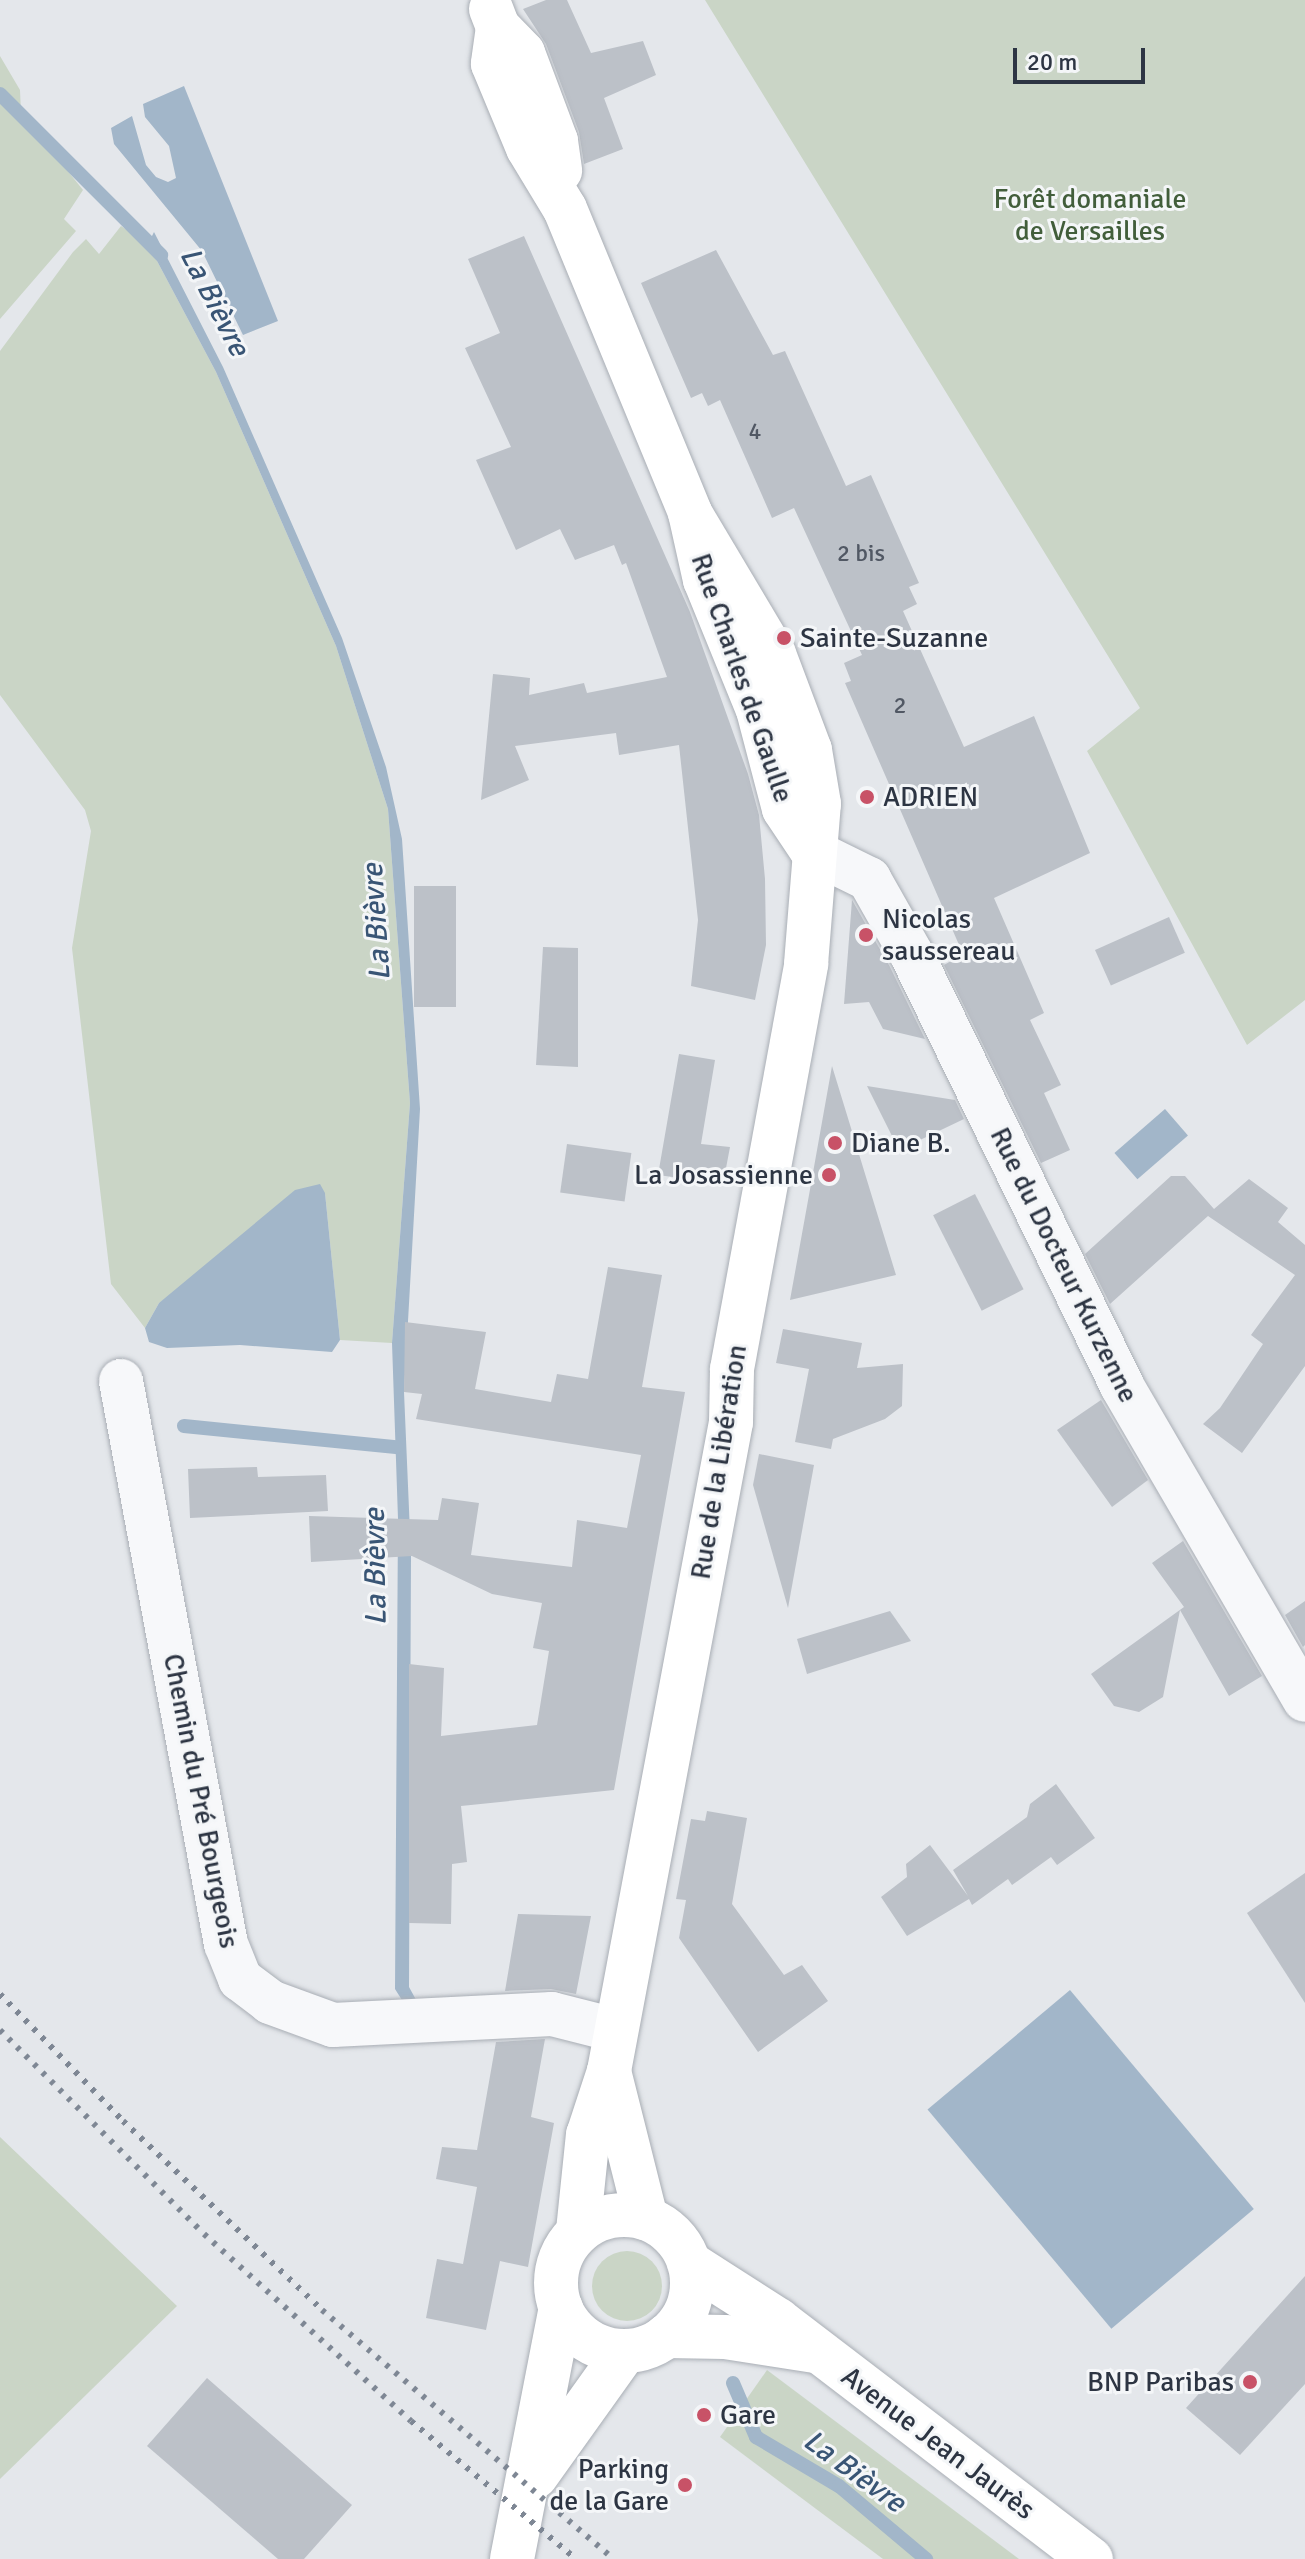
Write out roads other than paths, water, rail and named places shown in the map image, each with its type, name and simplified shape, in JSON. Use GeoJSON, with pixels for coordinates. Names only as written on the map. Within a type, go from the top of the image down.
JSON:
{"type":"FeatureCollection","features":[{"type":"Feature","properties":{"kind":"main road","name":"Rue Charles de Gaulle"},"geometry":{"type":"LineString","coordinates":[[493,13],[523,53],[556,141],[565,209],[690,513],[774,654],[810,750],[818,781],[812,851]]}},
{"type":"Feature","properties":{"kind":"main road","name":"Rue de la Libération"},"geometry":{"type":"LineString","coordinates":[[578,2231],[588,2135],[612,2050],[728,1437],[732,1369],[799,1016],[812,851]]}},
{"type":"Feature","properties":{"kind":"main road","name":"Rue de la Libération"},"geometry":{"type":"LineString","coordinates":[[612,2050],[646,2218]]}},
{"type":"Feature","properties":{"kind":"main road"},"geometry":{"type":"LineString","coordinates":[[512,2559],[561,2308],[558,2263],[578,2231],[618,2214],[646,2218],[677,2241],[689,2263],[689,2300],[666,2336]]}},
{"type":"Feature","properties":{"kind":"main road","name":"Avenue Jean Jaurès"},"geometry":{"type":"LineString","coordinates":[[689,2263],[817,2352],[1075,2547],[1122,2559]]}},
{"type":"Feature","properties":{"kind":"main road"},"geometry":{"type":"LineString","coordinates":[[561,2308],[586,2340],[625,2351]]}},
{"type":"Feature","properties":{"kind":"main road"},"geometry":{"type":"LineString","coordinates":[[527,2489],[625,2351],[666,2336],[725,2337],[817,2352]]}},
{"type":"Feature","properties":{"kind":"street","name":"Rue du Docteur Kurzenne"},"geometry":{"type":"LineString","coordinates":[[812,851],[869,879],[912,955],[1122,1386],[1305,1700]]}},
{"type":"Feature","properties":{"kind":"street","name":"Chemin du Pré Bourgeois"},"geometry":{"type":"LineString","coordinates":[[121,1381],[226,1944],[240,1979],[270,2002],[333,2025],[552,2014],[612,2050]]}},
{"type":"Feature","properties":{"kind":"water"},"geometry":{"type":"Polygon","coordinates":[[[184,86],[278,321],[243,335],[202,251],[114,144],[111,128],[132,116],[146,165],[156,177],[168,182],[176,178],[169,146],[145,117],[143,104],[184,86]]]}},
{"type":"Feature","properties":{"kind":"water"},"geometry":{"type":"Polygon","coordinates":[[[154,232],[223,367],[342,638],[386,767],[402,839],[420,1109],[404,1392],[411,1556],[409,1987],[425,2016],[412,2016],[395,1989],[398,1519],[392,1343],[410,1103],[388,809],[336,646],[216,372],[148,244],[154,232]]]}},
{"type":"Feature","properties":{"kind":"water"},"geometry":{"type":"Polygon","coordinates":[[[1165,1109],[1188,1135],[1137,1179],[1114,1153],[1165,1109]]]}},
{"type":"Feature","properties":{"kind":"water"},"geometry":{"type":"Polygon","coordinates":[[[320,1184],[325,1193],[340,1340],[332,1352],[240,1345],[167,1348],[149,1342],[145,1328],[159,1303],[295,1190],[320,1184]]]}},
{"type":"Feature","properties":{"kind":"water"},"geometry":{"type":"Polygon","coordinates":[[[1070,1990],[1254,2209],[1111,2329],[928,2110],[1070,1990]]]}},
{"type":"Feature","properties":{"kind":"waterway","name":"La Bièvre"},"geometry":{"type":"LineString","coordinates":[[0,94],[161,255]]}},
{"type":"Feature","properties":{"kind":"waterway"},"geometry":{"type":"LineString","coordinates":[[184,1426],[396,1447]]}},
{"type":"Feature","properties":{"kind":"waterway","name":"La Bièvre"},"geometry":{"type":"LineString","coordinates":[[733,2383],[756,2437],[839,2486],[926,2559]]}},
{"type":"Feature","properties":{"kind":"railway"},"geometry":{"type":"LineString","coordinates":[[0,1994],[123,2121],[322,2310],[614,2559]]}},
{"type":"Feature","properties":{"kind":"railway"},"geometry":{"type":"LineString","coordinates":[[0,2030],[204,2234],[411,2421],[576,2559]]}},
{"type":"Feature","properties":{"kind":"place","name":"Sainte-Suzanne"},"geometry":{"type":"Point","coordinates":[784,638]}},
{"type":"Feature","properties":{"kind":"place","name":"ADRIEN"},"geometry":{"type":"Point","coordinates":[867,797]}},
{"type":"Feature","properties":{"kind":"place","name":"Nicolas saussereau"},"geometry":{"type":"Point","coordinates":[866,935]}},
{"type":"Feature","properties":{"kind":"place","name":"Diane B."},"geometry":{"type":"Point","coordinates":[835,1143]}},
{"type":"Feature","properties":{"kind":"place","name":"La Josassienne"},"geometry":{"type":"Point","coordinates":[829,1175]}},
{"type":"Feature","properties":{"kind":"place","name":"BNP Paribas"},"geometry":{"type":"Point","coordinates":[1250,2382]}},
{"type":"Feature","properties":{"kind":"place","name":"Gare"},"geometry":{"type":"Point","coordinates":[704,2415]}},
{"type":"Feature","properties":{"kind":"place","name":"Parking de la Gare"},"geometry":{"type":"Point","coordinates":[685,2485]}},
{"type":"Feature","properties":{"kind":"park label","name":"Forêt domaniale de Versailles"},"geometry":{"type":"Point","coordinates":[1090,215]}}]}
